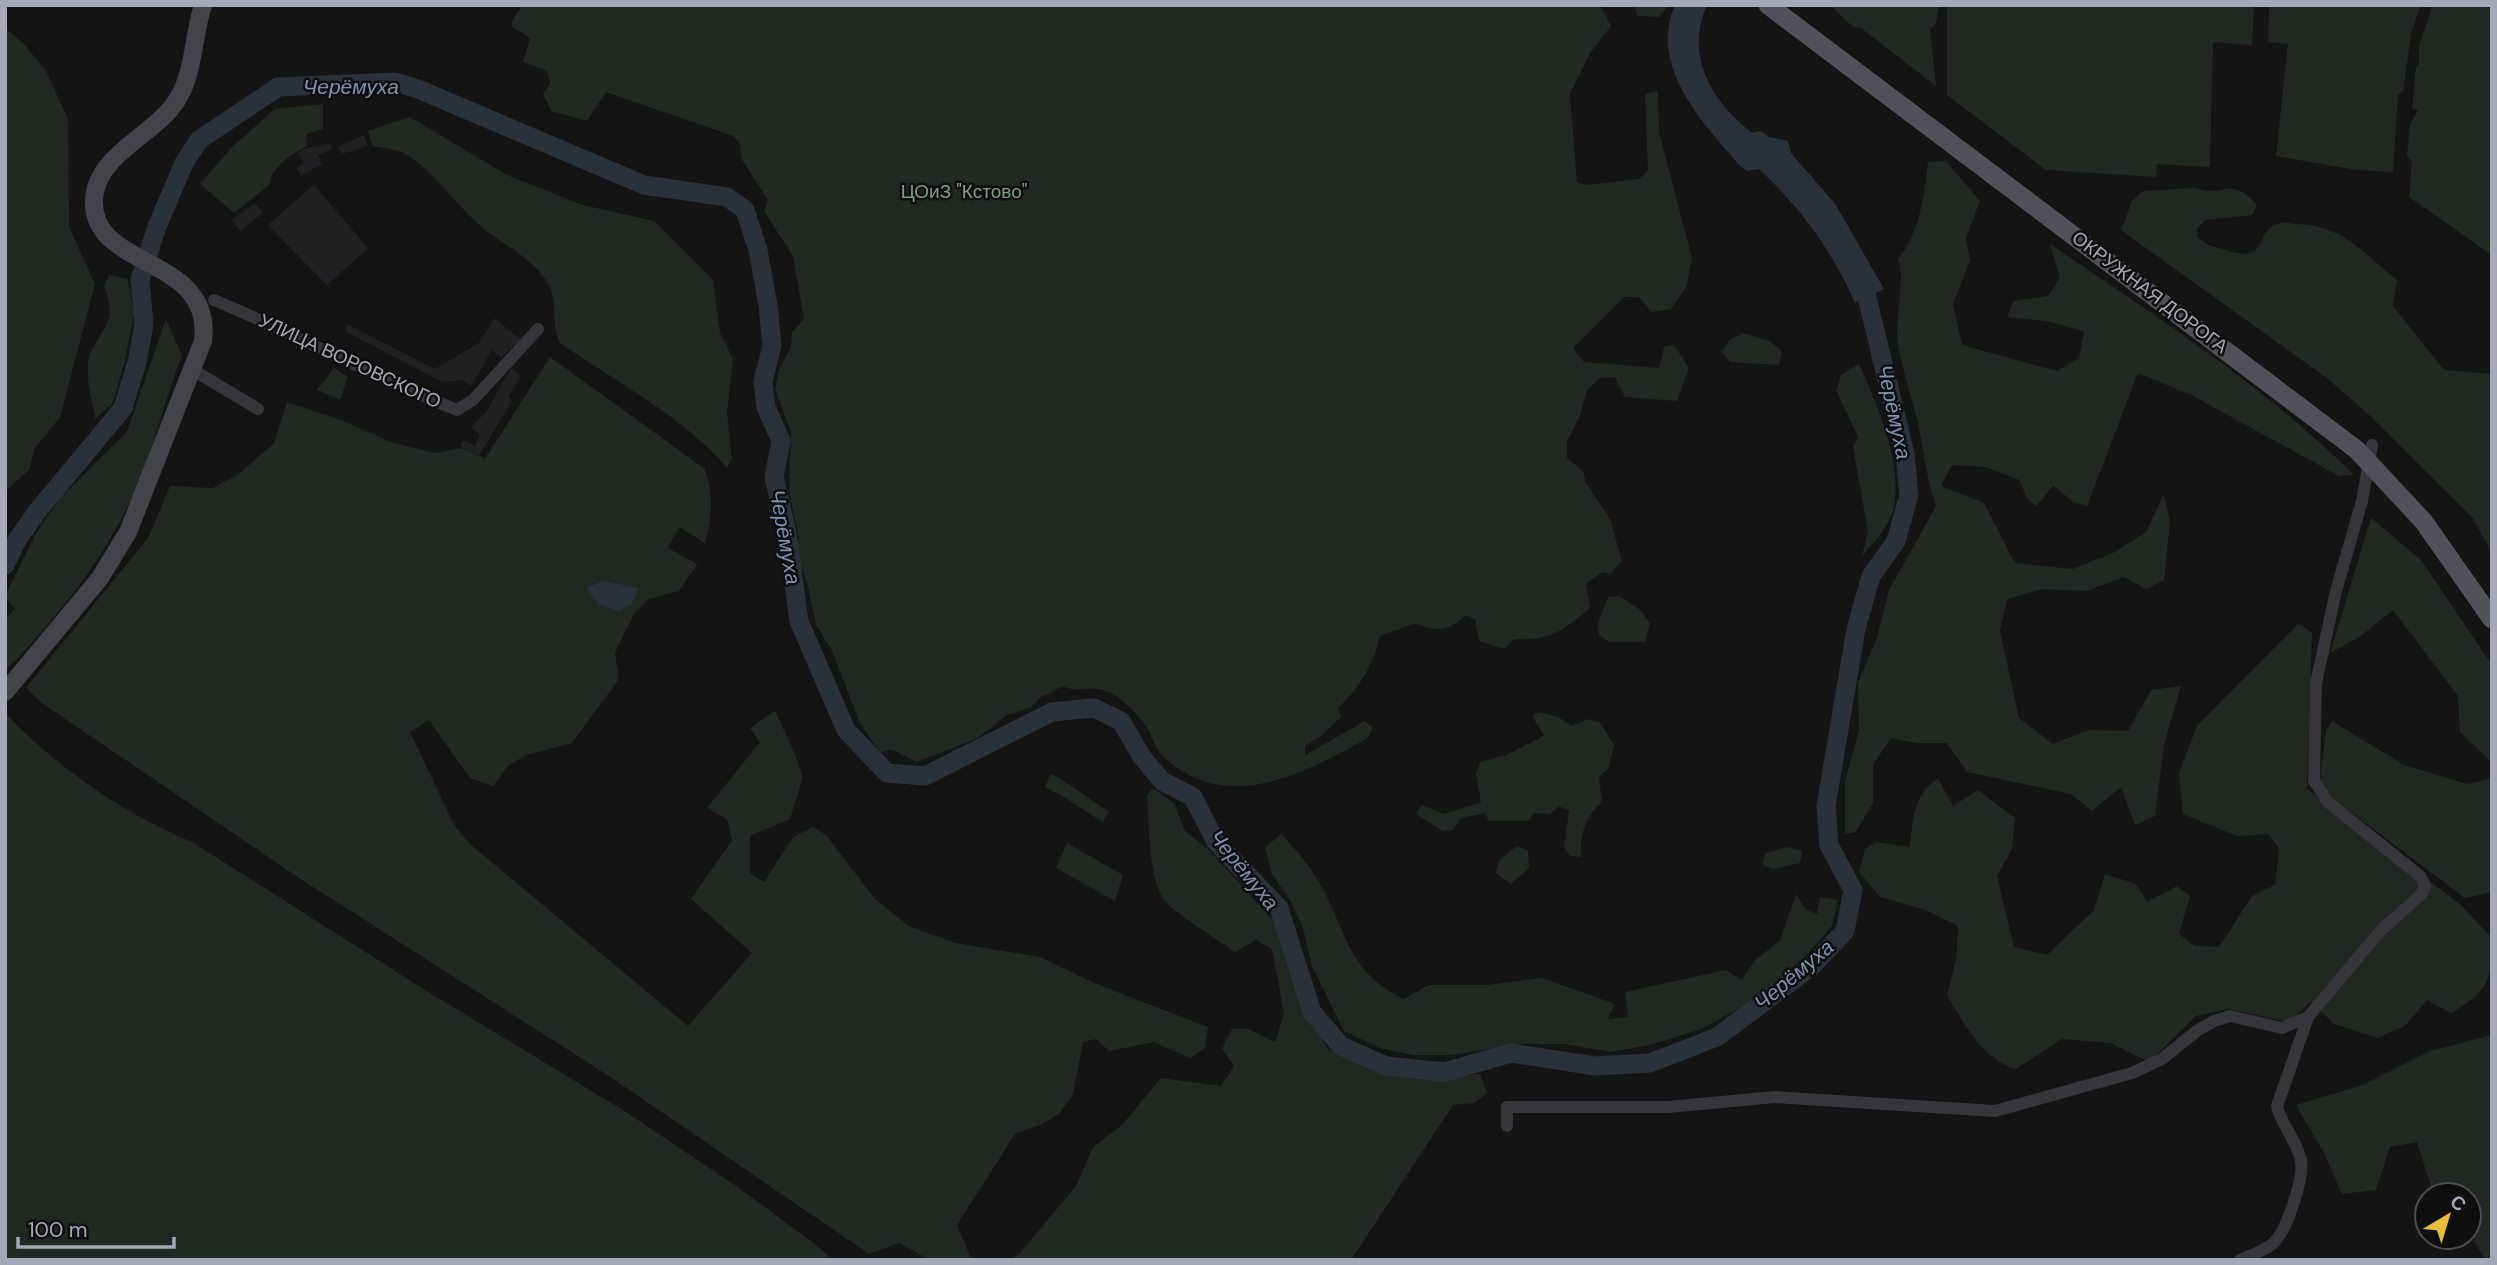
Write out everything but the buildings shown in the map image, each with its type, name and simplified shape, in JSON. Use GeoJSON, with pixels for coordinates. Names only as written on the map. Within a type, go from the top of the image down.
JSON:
{"type":"FeatureCollection","features":[{"type":"Feature","properties":{"kind":"main road"},"geometry":{"type":"LineString","coordinates":[[5,692],[66,622],[119,548],[143,499],[203,341],[203,311],[196,297],[180,282],[118,244],[99,223],[94,204],[96,186],[113,161],[166,114],[181,94],[203,5]]}},
{"type":"Feature","properties":{"kind":"main road","name":"ОКРУЖНАЯ ДОРОГА"},"geometry":{"type":"LineString","coordinates":[[1775,6],[2326,407],[2434,513],[2492,596]]}},
{"type":"Feature","properties":{"kind":"main road","name":"ОКРУЖНАЯ ДОРОГА"},"geometry":{"type":"LineString","coordinates":[[2371,454],[2424,522],[2492,619]]}},
{"type":"Feature","properties":{"kind":"street","name":"УЛИЦА ВОРОВСКОГО"},"geometry":{"type":"LineString","coordinates":[[214,300],[298,336],[393,385],[457,410],[473,400],[538,329]]}},
{"type":"Feature","properties":{"kind":"street"},"geometry":{"type":"LineString","coordinates":[[193,370],[258,409]]}},
{"type":"Feature","properties":{"kind":"street"},"geometry":{"type":"LineString","coordinates":[[2240,1260],[2267,1248],[2278,1238],[2301,1178],[2301,1158],[2280,1119],[2277,1106],[2308,1017],[2382,929],[2421,895],[2425,886],[2420,876],[2328,802],[2314,781],[2316,683],[2371,454]]}},
{"type":"Feature","properties":{"kind":"street"},"geometry":{"type":"LineString","coordinates":[[1507,1126],[1507,1107],[1668,1107],[1776,1097],[1995,1111],[2132,1073],[2162,1059],[2198,1030],[2222,1018],[2230,1016],[2283,1028],[2308,1017]]}},
{"type":"Feature","properties":{"kind":"shaded area"},"geometry":{"type":"Polygon","coordinates":[[[1675,5],[1707,5],[1699,42],[1701,60],[1714,92],[1725,107],[1752,133],[1761,131],[1769,137],[1788,141],[1791,153],[1836,205],[1884,289],[1855,303],[1836,265],[1801,214],[1759,169],[1747,171],[1740,166],[1696,113],[1674,72],[1669,50],[1669,28],[1675,5]]]}},
{"type":"Feature","properties":{"kind":"shaded area"},"geometry":{"type":"Polygon","coordinates":[[[364,135],[368,146],[342,154],[338,147],[364,135]]]}},
{"type":"Feature","properties":{"kind":"shaded area"},"geometry":{"type":"Polygon","coordinates":[[[331,143],[332,150],[318,155],[322,164],[301,176],[297,168],[304,163],[298,153],[307,148],[331,143]]]}},
{"type":"Feature","properties":{"kind":"shaded area"},"geometry":{"type":"Polygon","coordinates":[[[314,185],[368,248],[327,285],[268,225],[314,185]]]}},
{"type":"Feature","properties":{"kind":"shaded area"},"geometry":{"type":"Polygon","coordinates":[[[255,203],[263,213],[240,231],[232,220],[255,203]]]}},
{"type":"Feature","properties":{"kind":"shaded area"},"geometry":{"type":"Polygon","coordinates":[[[495,318],[521,340],[501,357],[492,350],[471,386],[463,380],[442,382],[345,331],[347,324],[435,369],[479,343],[495,318]]]}},
{"type":"Feature","properties":{"kind":"shaded area"},"geometry":{"type":"Polygon","coordinates":[[[511,368],[521,376],[508,397],[512,401],[479,456],[460,446],[464,440],[475,446],[480,434],[471,427],[486,412],[511,368]]]}},
{"type":"Feature","properties":{"kind":"shaded area"},"geometry":{"type":"Polygon","coordinates":[[[603,581],[638,588],[632,604],[619,611],[599,604],[586,588],[603,581]]]}},
{"type":"Feature","properties":{"kind":"green space","name":"ЦОиЗ \"Кстово\""},"geometry":{"type":"Polygon","coordinates":[[[522,5],[1600,5],[1611,26],[1590,53],[1570,94],[1577,182],[1585,185],[1639,179],[1648,170],[1645,94],[1658,91],[1659,132],[1692,258],[1687,286],[1671,309],[1651,312],[1639,297],[1624,297],[1573,348],[1584,362],[1659,368],[1664,347],[1674,345],[1689,368],[1677,401],[1625,397],[1615,377],[1600,378],[1587,390],[1580,415],[1567,442],[1567,458],[1583,471],[1586,483],[1610,519],[1622,561],[1610,574],[1602,572],[1586,584],[1590,608],[1564,628],[1547,636],[1515,639],[1504,649],[1479,641],[1475,619],[1466,615],[1442,629],[1416,623],[1380,636],[1365,675],[1353,693],[1338,708],[1341,717],[1320,737],[1305,746],[1305,755],[1365,721],[1373,728],[1368,738],[1319,764],[1266,783],[1239,786],[1213,784],[1187,774],[1160,753],[1144,723],[1120,699],[1103,690],[1063,686],[1041,697],[1030,708],[1007,715],[976,739],[917,762],[890,749],[880,753],[860,723],[832,651],[816,625],[807,581],[796,555],[799,538],[789,492],[791,432],[775,389],[779,370],[791,347],[792,332],[804,319],[793,256],[764,211],[768,200],[741,158],[740,144],[733,136],[606,92],[587,121],[551,111],[543,94],[550,83],[547,71],[523,62],[530,38],[512,27],[512,21],[522,5]]]}},
{"type":"Feature","properties":{"kind":"green space"},"geometry":{"type":"Polygon","coordinates":[[[1634,5],[1669,5],[1659,17],[1638,16],[1634,5]]]}},
{"type":"Feature","properties":{"kind":"green space"},"geometry":{"type":"Polygon","coordinates":[[[1830,5],[1939,5],[1936,23],[1930,29],[1936,86],[1861,28],[1853,27],[1830,5]]]}},
{"type":"Feature","properties":{"kind":"green space"},"geometry":{"type":"Polygon","coordinates":[[[1947,5],[2254,5],[2252,45],[2213,42],[2210,167],[2157,164],[2156,177],[2046,170],[1947,95],[1947,5]]]}},
{"type":"Feature","properties":{"kind":"green space"},"geometry":{"type":"Polygon","coordinates":[[[2269,5],[2421,5],[2411,33],[2403,92],[2398,94],[2393,172],[2356,170],[2276,156],[2288,44],[2268,42],[2269,5]]]}},
{"type":"Feature","properties":{"kind":"green space"},"geometry":{"type":"Polygon","coordinates":[[[2433,5],[2492,5],[2492,255],[2409,197],[2412,162],[2407,155],[2410,125],[2418,110],[2412,108],[2416,68],[2419,64],[2419,45],[2433,5]]]}},
{"type":"Feature","properties":{"kind":"green space"},"geometry":{"type":"Polygon","coordinates":[[[5,28],[24,44],[46,71],[68,119],[69,227],[95,284],[60,417],[35,448],[29,470],[5,491],[5,28]]]}},
{"type":"Feature","properties":{"kind":"green space"},"geometry":{"type":"Polygon","coordinates":[[[323,104],[323,129],[306,134],[307,146],[283,162],[274,172],[269,185],[234,213],[200,184],[232,147],[275,109],[323,104]]]}},
{"type":"Feature","properties":{"kind":"green space"},"geometry":{"type":"Polygon","coordinates":[[[410,117],[507,175],[583,205],[654,221],[713,280],[720,333],[733,359],[727,412],[732,459],[727,468],[711,450],[671,417],[560,343],[555,327],[551,289],[540,272],[474,220],[435,178],[409,156],[373,146],[368,131],[410,117]]]}},
{"type":"Feature","properties":{"kind":"green space"},"geometry":{"type":"Polygon","coordinates":[[[1946,161],[1980,201],[1966,238],[1970,260],[1953,304],[1962,345],[2057,371],[2079,358],[2084,331],[2046,321],[2007,317],[2014,301],[2048,296],[2060,278],[2050,244],[2208,353],[2283,411],[2354,475],[2339,476],[2191,395],[2138,373],[2087,506],[2074,502],[2053,486],[2036,506],[2028,500],[2019,480],[1986,467],[1952,465],[1941,486],[1984,503],[2015,563],[2073,569],[2115,552],[2146,532],[2164,494],[2170,522],[2164,580],[2146,589],[2123,577],[2087,591],[2042,589],[2007,599],[2000,631],[2019,718],[2053,744],[2088,730],[2128,731],[2151,690],[2181,686],[2164,745],[2155,816],[2135,825],[2121,787],[2092,811],[2071,794],[1967,772],[1947,743],[1917,743],[1891,738],[1873,765],[1873,803],[1856,832],[1845,834],[1845,782],[1859,731],[1858,682],[1876,641],[1889,590],[1936,506],[1898,344],[1901,277],[1898,259],[1916,226],[1923,201],[1928,162],[1946,161]]]}},
{"type":"Feature","properties":{"kind":"green space"},"geometry":{"type":"Polygon","coordinates":[[[2195,188],[2205,191],[2233,189],[2248,196],[2257,205],[2252,215],[2205,220],[2197,229],[2197,237],[2203,242],[2226,250],[2250,253],[2256,250],[2271,227],[2282,223],[2313,226],[2340,235],[2397,280],[2393,306],[2444,370],[2492,374],[2492,553],[2472,517],[2368,414],[2328,379],[2121,230],[2132,201],[2143,191],[2195,188]]]}},
{"type":"Feature","properties":{"kind":"green space"},"geometry":{"type":"Polygon","coordinates":[[[109,275],[128,279],[134,314],[113,403],[95,419],[89,388],[89,357],[110,313],[104,286],[109,275]]]}},
{"type":"Feature","properties":{"kind":"green space"},"geometry":{"type":"Polygon","coordinates":[[[166,319],[182,355],[137,486],[111,538],[80,585],[5,671],[5,620],[15,609],[5,596],[35,535],[60,498],[127,432],[166,319]]]}},
{"type":"Feature","properties":{"kind":"green space"},"geometry":{"type":"Polygon","coordinates":[[[1743,333],[1769,341],[1782,351],[1779,365],[1730,362],[1722,352],[1729,340],[1743,333]]]}},
{"type":"Feature","properties":{"kind":"green space"},"geometry":{"type":"Polygon","coordinates":[[[550,357],[705,469],[711,497],[709,524],[705,543],[679,527],[668,548],[697,564],[679,591],[649,599],[635,612],[615,653],[619,679],[572,743],[526,755],[508,766],[493,786],[470,778],[429,720],[410,732],[454,825],[470,844],[688,1026],[752,953],[691,899],[732,840],[727,819],[707,808],[760,742],[750,728],[775,711],[803,777],[790,819],[750,836],[750,873],[764,882],[793,837],[813,827],[826,835],[875,899],[909,926],[955,943],[1040,957],[1099,985],[1208,1027],[1205,1048],[1190,1058],[1154,1042],[1109,1051],[1096,1039],[1083,1042],[1073,1094],[1059,1114],[1015,1134],[957,1225],[970,1256],[977,1260],[930,1260],[899,1243],[869,1254],[609,1076],[299,878],[42,703],[26,688],[148,538],[170,486],[213,488],[239,474],[274,443],[287,402],[341,420],[391,442],[435,453],[462,448],[485,459],[550,357]]]}},
{"type":"Feature","properties":{"kind":"green space"},"geometry":{"type":"Polygon","coordinates":[[[1859,364],[1886,433],[1896,488],[1889,520],[1862,556],[1868,532],[1853,447],[1858,437],[1836,390],[1841,375],[1859,364]]]}},
{"type":"Feature","properties":{"kind":"green space"},"geometry":{"type":"Polygon","coordinates":[[[334,368],[348,377],[340,400],[317,390],[334,368]]]}},
{"type":"Feature","properties":{"kind":"green space"},"geometry":{"type":"Polygon","coordinates":[[[2371,518],[2421,560],[2492,665],[2492,763],[2460,732],[2458,696],[2393,610],[2358,638],[2330,653],[2371,518]]]}},
{"type":"Feature","properties":{"kind":"green space"},"geometry":{"type":"Polygon","coordinates":[[[1619,596],[1639,609],[1650,623],[1645,642],[1609,642],[1599,635],[1597,626],[1608,597],[1619,596]]]}},
{"type":"Feature","properties":{"kind":"green space"},"geometry":{"type":"Polygon","coordinates":[[[2298,624],[2312,632],[2307,789],[2461,905],[2492,938],[2491,965],[2485,984],[2473,998],[2451,1013],[2427,1000],[2405,1026],[2377,1038],[2334,1024],[2311,1001],[2289,1022],[2228,1009],[2196,1016],[2149,1062],[2110,1043],[2062,1039],[2016,1069],[1994,1058],[1975,1039],[1947,995],[1956,960],[1958,926],[1926,910],[1880,897],[1859,872],[1865,849],[1876,842],[1910,847],[1919,800],[1938,778],[1953,806],[1978,790],[2015,818],[2012,849],[1997,876],[2014,947],[2047,955],[2094,910],[2105,874],[2136,884],[2147,902],[2177,886],[2190,896],[2179,934],[2195,946],[2219,947],[2252,896],[2275,885],[2279,849],[2269,834],[2237,836],[2183,814],[2179,773],[2197,726],[2298,624]]]}},
{"type":"Feature","properties":{"kind":"green space"},"geometry":{"type":"Polygon","coordinates":[[[1538,712],[1558,717],[1572,726],[1589,719],[1600,723],[1614,745],[1608,769],[1599,777],[1602,802],[1585,826],[1581,857],[1570,856],[1564,847],[1569,811],[1559,806],[1550,814],[1534,813],[1528,821],[1489,821],[1485,813],[1461,818],[1453,830],[1443,831],[1416,814],[1422,805],[1444,814],[1481,802],[1476,774],[1480,762],[1506,755],[1544,736],[1532,716],[1538,712]]]}},
{"type":"Feature","properties":{"kind":"green space"},"geometry":{"type":"Polygon","coordinates":[[[5,713],[46,752],[116,803],[192,842],[430,993],[626,1112],[739,1188],[820,1248],[832,1260],[5,1260],[5,713]]]}},
{"type":"Feature","properties":{"kind":"green space"},"geometry":{"type":"Polygon","coordinates":[[[2332,721],[2404,765],[2467,784],[2492,778],[2492,892],[2465,898],[2319,788],[2326,731],[2332,721]]]}},
{"type":"Feature","properties":{"kind":"green space"},"geometry":{"type":"Polygon","coordinates":[[[1051,774],[1109,811],[1103,822],[1045,787],[1051,774]]]}},
{"type":"Feature","properties":{"kind":"green space"},"geometry":{"type":"Polygon","coordinates":[[[1153,788],[1174,803],[1185,831],[1210,851],[1272,919],[1283,938],[1304,1008],[1328,1049],[1359,1063],[1416,1075],[1453,1077],[1480,1074],[1487,1093],[1474,1103],[1453,1105],[1351,1260],[1009,1260],[1020,1253],[1076,1186],[1093,1147],[1122,1125],[1161,1078],[1221,1086],[1234,1066],[1222,1049],[1232,1029],[1248,1029],[1275,1042],[1284,1014],[1272,949],[1256,940],[1235,952],[1169,906],[1159,891],[1150,850],[1147,795],[1153,788]]]}},
{"type":"Feature","properties":{"kind":"green space"},"geometry":{"type":"Polygon","coordinates":[[[1282,834],[1315,876],[1359,962],[1369,975],[1403,999],[1429,985],[1487,985],[1542,978],[1615,1004],[1608,1019],[1628,1017],[1625,992],[1726,970],[1742,980],[1755,960],[1780,941],[1796,894],[1805,909],[1817,914],[1820,897],[1838,900],[1832,926],[1806,956],[1751,1002],[1701,1029],[1654,1044],[1611,1052],[1565,1044],[1521,1044],[1452,1055],[1413,1055],[1380,1048],[1344,1031],[1312,966],[1303,928],[1290,900],[1272,874],[1265,847],[1282,834]]]}},
{"type":"Feature","properties":{"kind":"green space"},"geometry":{"type":"Polygon","coordinates":[[[1067,843],[1123,875],[1115,901],[1056,868],[1067,843]]]}},
{"type":"Feature","properties":{"kind":"green space"},"geometry":{"type":"Polygon","coordinates":[[[1517,846],[1528,851],[1529,868],[1511,884],[1495,873],[1501,858],[1517,846]]]}},
{"type":"Feature","properties":{"kind":"green space"},"geometry":{"type":"Polygon","coordinates":[[[1787,847],[1802,851],[1800,863],[1773,869],[1762,865],[1766,853],[1787,847]]]}},
{"type":"Feature","properties":{"kind":"green space"},"geometry":{"type":"Polygon","coordinates":[[[2492,1035],[2492,1260],[2485,1260],[2480,1251],[2483,1251],[2483,1181],[2429,1181],[2417,1142],[2390,1147],[2376,1190],[2342,1194],[2324,1153],[2296,1105],[2363,1085],[2430,1051],[2492,1035]]]}},
{"type":"Feature","properties":{"kind":"waterway","name":"Черёмуха"},"geometry":{"type":"LineString","coordinates":[[5,565],[17,540],[39,509],[123,408],[137,362],[144,324],[140,280],[156,229],[184,163],[199,140],[278,87],[395,82],[418,89],[644,185],[727,197],[745,210],[758,250],[768,305],[772,346],[763,381],[766,407],[781,441],[774,477],[787,533],[799,621],[846,730],[887,773],[925,776],[1052,712],[1094,708],[1121,721],[1142,757],[1162,781],[1193,797],[1216,842],[1279,908],[1312,1012],[1341,1046],[1386,1066],[1445,1072],[1511,1053],[1595,1066],[1650,1063],[1717,1037],[1812,966],[1845,931],[1853,890],[1829,845],[1826,806],[1856,629],[1871,576],[1896,541],[1909,495],[1905,454],[1867,297],[1858,275]]}}]}
